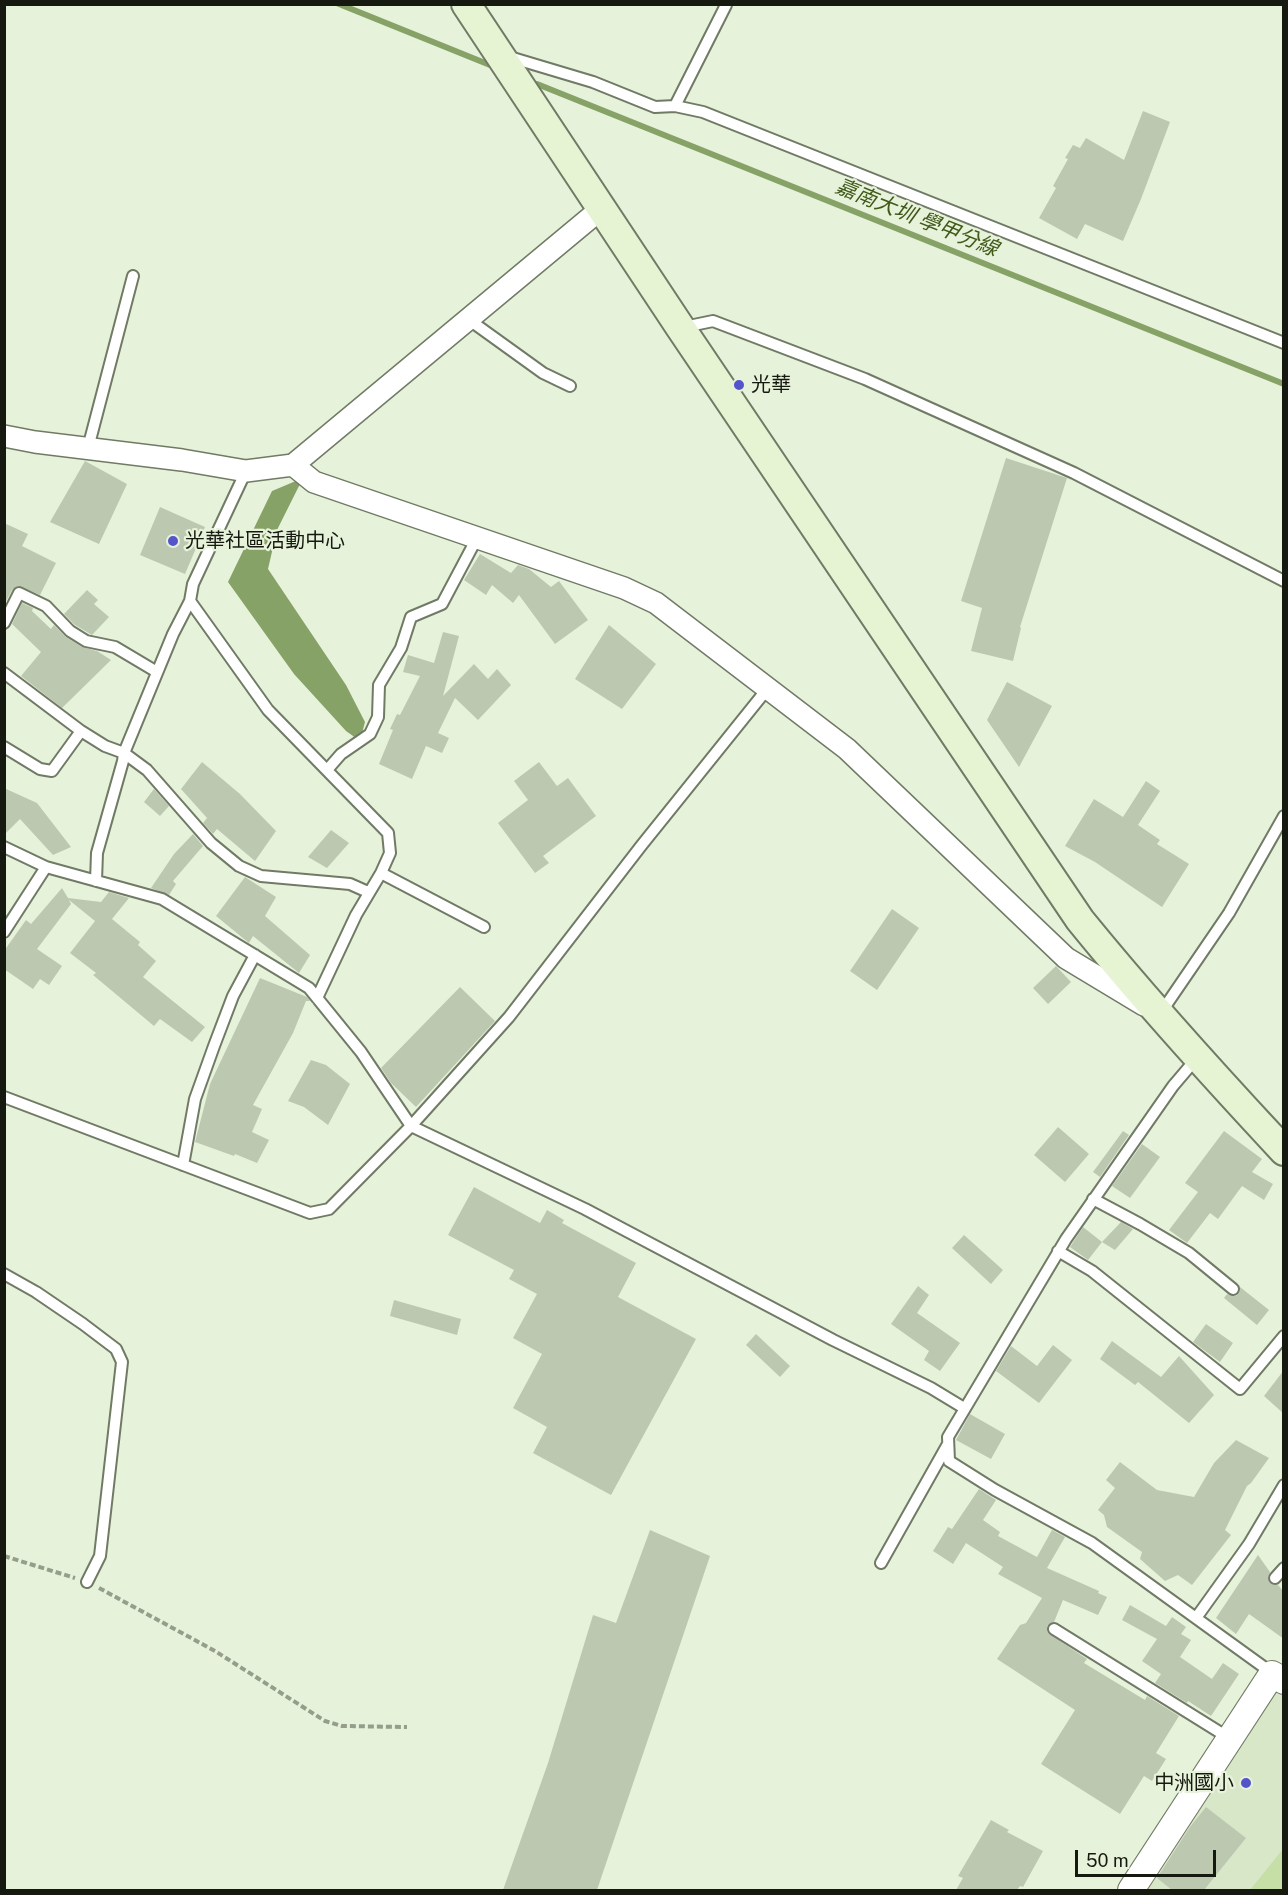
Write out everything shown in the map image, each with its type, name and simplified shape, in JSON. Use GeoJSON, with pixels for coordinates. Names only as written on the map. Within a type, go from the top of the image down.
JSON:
{"type":"FeatureCollection","features":[{"type":"Feature","properties":{"kind":"main road"},"geometry":{"type":"LineString","coordinates":[[466,4],[680,327],[1080,920],[1197,1058],[1284,1152]]}},
{"type":"Feature","properties":{"kind":"street"},"geometry":{"type":"LineString","coordinates":[[4,436],[35,442],[183,460],[246,471],[294,465],[602,208]]}},
{"type":"Feature","properties":{"kind":"street"},"geometry":{"type":"LineString","coordinates":[[294,465],[314,482],[624,588],[656,603],[847,749],[1066,958],[1160,1014]]}},
{"type":"Feature","properties":{"kind":"street"},"geometry":{"type":"LineString","coordinates":[[1131,1890],[1229,1738],[1278,1677]]}},
{"type":"Feature","properties":{"kind":"lane"},"geometry":{"type":"LineString","coordinates":[[675,106],[726,5],[724,4]]}},
{"type":"Feature","properties":{"kind":"lane"},"geometry":{"type":"LineString","coordinates":[[500,54],[593,82],[655,107],[675,106],[703,112],[1284,343]]}},
{"type":"Feature","properties":{"kind":"lane"},"geometry":{"type":"LineString","coordinates":[[88,448],[133,276]]}},
{"type":"Feature","properties":{"kind":"lane"},"geometry":{"type":"LineString","coordinates":[[468,319],[543,372],[570,386]]}},
{"type":"Feature","properties":{"kind":"lane"},"geometry":{"type":"LineString","coordinates":[[680,327],[713,321],[865,379],[1074,473],[1284,581]]}},
{"type":"Feature","properties":{"kind":"lane"},"geometry":{"type":"LineString","coordinates":[[96,881],[97,853],[124,753],[173,634],[190,601],[193,584],[246,471]]}},
{"type":"Feature","properties":{"kind":"lane"},"geometry":{"type":"LineString","coordinates":[[327,770],[341,754],[370,734],[378,717],[379,685],[401,648],[411,617],[442,604],[477,538]]}},
{"type":"Feature","properties":{"kind":"lane"},"geometry":{"type":"LineString","coordinates":[[4,623],[19,593],[46,606],[70,631],[86,641],[115,647],[157,672]]}},
{"type":"Feature","properties":{"kind":"lane"},"geometry":{"type":"LineString","coordinates":[[190,601],[268,710],[388,833],[390,853],[356,915],[317,998]]}},
{"type":"Feature","properties":{"kind":"lane"},"geometry":{"type":"LineString","coordinates":[[4,673],[81,731],[105,746],[124,753],[147,770],[211,843],[239,866],[261,876],[350,884],[368,892]]}},
{"type":"Feature","properties":{"kind":"lane"},"geometry":{"type":"LineString","coordinates":[[4,1097],[310,1212],[329,1209],[411,1126],[509,1017],[641,846],[768,688]]}},
{"type":"Feature","properties":{"kind":"lane"},"geometry":{"type":"LineString","coordinates":[[4,747],[40,769],[52,771],[81,731]]}},
{"type":"Feature","properties":{"kind":"lane"},"geometry":{"type":"LineString","coordinates":[[1160,1014],[1229,913],[1284,816]]}},
{"type":"Feature","properties":{"kind":"lane"},"geometry":{"type":"LineString","coordinates":[[4,847],[46,867],[162,899],[309,988],[361,1052],[411,1126],[585,1209],[833,1340],[931,1388],[964,1408]]}},
{"type":"Feature","properties":{"kind":"lane"},"geometry":{"type":"LineString","coordinates":[[4,932],[46,867]]}},
{"type":"Feature","properties":{"kind":"lane"},"geometry":{"type":"LineString","coordinates":[[381,873],[484,927]]}},
{"type":"Feature","properties":{"kind":"lane"},"geometry":{"type":"LineString","coordinates":[[183,1165],[195,1099],[233,996],[255,955]]}},
{"type":"Feature","properties":{"kind":"lane"},"geometry":{"type":"LineString","coordinates":[[1197,1058],[1173,1086],[1058,1251],[948,1437],[949,1461],[995,1490],[1092,1543],[1278,1677]]}},
{"type":"Feature","properties":{"kind":"lane"},"geometry":{"type":"LineString","coordinates":[[1094,1199],[1189,1253],[1233,1289]]}},
{"type":"Feature","properties":{"kind":"lane"},"geometry":{"type":"LineString","coordinates":[[1058,1251],[1092,1270],[1240,1389],[1284,1336]]}},
{"type":"Feature","properties":{"kind":"lane"},"geometry":{"type":"LineString","coordinates":[[4,1274],[83,1324],[116,1349],[122,1362],[100,1556],[87,1582]]}},
{"type":"Feature","properties":{"kind":"lane"},"geometry":{"type":"LineString","coordinates":[[881,1563],[948,1444]]}},
{"type":"Feature","properties":{"kind":"lane"},"geometry":{"type":"LineString","coordinates":[[1196,1617],[1248,1544],[1284,1485]]}},
{"type":"Feature","properties":{"kind":"lane"},"geometry":{"type":"LineString","coordinates":[[1275,1578],[1284,1568]]}},
{"type":"Feature","properties":{"kind":"lane"},"geometry":{"type":"LineString","coordinates":[[1054,1629],[1229,1738]]}},
{"type":"Feature","properties":{"kind":"path"},"geometry":{"type":"LineString","coordinates":[[4,1556],[87,1582],[214,1651],[325,1721],[342,1726],[406,1727]]}},
{"type":"Feature","properties":{"kind":"shaded area"},"geometry":{"type":"Polygon","coordinates":[[[303,478],[277,530],[268,569],[346,685],[365,722],[360,741],[346,731],[294,674],[228,582],[272,491],[303,478]]]}},
{"type":"Feature","properties":{"kind":"shaded area","name":"中洲國小"},"geometry":{"type":"Polygon","coordinates":[[[1272,1689],[1283,1695],[1283,1890],[1142,1890],[1272,1689]]]}},
{"type":"Feature","properties":{"kind":"shaded area"},"geometry":{"type":"Polygon","coordinates":[[[1283,1849],[1283,1890],[1250,1890],[1283,1849]]]}},
{"type":"Feature","properties":{"kind":"building"},"geometry":{"type":"Polygon","coordinates":[[[1143,111],[1170,122],[1123,241],[1085,224],[1077,239],[1039,218],[1056,188],[1053,186],[1073,145],[1080,148],[1086,138],[1124,160],[1143,111]]]}},
{"type":"Feature","properties":{"kind":"building"},"geometry":{"type":"Polygon","coordinates":[[[1006,458],[1067,478],[1020,627],[1013,661],[971,651],[982,608],[961,601],[1006,458]]]}},
{"type":"Feature","properties":{"kind":"building"},"geometry":{"type":"Polygon","coordinates":[[[85,461],[127,484],[99,544],[50,522],[85,461]]]}},
{"type":"Feature","properties":{"kind":"building","name":"光華社區活動中心"},"geometry":{"type":"Polygon","coordinates":[[[160,507],[205,527],[185,574],[140,555],[160,507]]]}},
{"type":"Feature","properties":{"kind":"building"},"geometry":{"type":"Polygon","coordinates":[[[4,523],[28,534],[22,546],[56,563],[40,595],[18,586],[12,590],[4,605],[4,523]]]}},
{"type":"Feature","properties":{"kind":"building"},"geometry":{"type":"Polygon","coordinates":[[[480,554],[511,573],[518,565],[529,569],[551,587],[559,581],[588,620],[555,644],[519,595],[513,603],[492,585],[486,595],[464,580],[480,554]]]}},
{"type":"Feature","properties":{"kind":"building"},"geometry":{"type":"Polygon","coordinates":[[[87,590],[98,600],[94,604],[109,617],[92,635],[75,625],[64,614],[87,590]]]}},
{"type":"Feature","properties":{"kind":"building"},"geometry":{"type":"Polygon","coordinates":[[[22,603],[33,608],[32,611],[51,629],[54,625],[66,637],[82,647],[97,651],[111,660],[62,708],[21,676],[41,652],[12,624],[22,603]]]}},
{"type":"Feature","properties":{"kind":"building"},"geometry":{"type":"Polygon","coordinates":[[[609,625],[656,664],[622,709],[575,679],[609,625]]]}},
{"type":"Feature","properties":{"kind":"building"},"geometry":{"type":"Polygon","coordinates":[[[443,632],[459,636],[443,696],[474,664],[488,679],[497,669],[511,685],[478,720],[455,698],[438,733],[449,738],[442,753],[426,746],[412,779],[379,764],[393,730],[390,729],[397,714],[400,715],[420,676],[403,672],[408,655],[434,663],[443,632]]]}},
{"type":"Feature","properties":{"kind":"building"},"geometry":{"type":"Polygon","coordinates":[[[1007,682],[1052,706],[1019,767],[987,720],[1007,682]]]}},
{"type":"Feature","properties":{"kind":"building"},"geometry":{"type":"Polygon","coordinates":[[[202,762],[240,794],[276,831],[255,861],[217,829],[213,834],[203,823],[207,818],[181,789],[202,762]]]}},
{"type":"Feature","properties":{"kind":"building"},"geometry":{"type":"Polygon","coordinates":[[[539,762],[557,786],[568,778],[596,816],[543,856],[549,863],[535,873],[498,823],[528,800],[514,781],[539,762]]]}},
{"type":"Feature","properties":{"kind":"building"},"geometry":{"type":"Polygon","coordinates":[[[1146,781],[1160,791],[1138,825],[1160,840],[1157,844],[1189,864],[1162,907],[1095,862],[1065,846],[1094,799],[1123,817],[1146,781]]]}},
{"type":"Feature","properties":{"kind":"building"},"geometry":{"type":"Polygon","coordinates":[[[4,788],[37,803],[71,847],[53,855],[20,819],[4,835],[4,788]]]}},
{"type":"Feature","properties":{"kind":"building"},"geometry":{"type":"Polygon","coordinates":[[[154,789],[169,806],[160,816],[144,802],[154,789]]]}},
{"type":"Feature","properties":{"kind":"building"},"geometry":{"type":"Polygon","coordinates":[[[331,830],[349,843],[327,868],[308,857],[331,830]]]}},
{"type":"Feature","properties":{"kind":"building"},"geometry":{"type":"Polygon","coordinates":[[[193,834],[203,846],[173,881],[176,884],[169,895],[151,888],[174,854],[193,834]]]}},
{"type":"Feature","properties":{"kind":"building"},"geometry":{"type":"Polygon","coordinates":[[[245,877],[276,897],[265,916],[310,955],[299,973],[253,936],[249,943],[216,916],[245,877]]]}},
{"type":"Feature","properties":{"kind":"building"},"geometry":{"type":"Polygon","coordinates":[[[62,888],[68,898],[101,902],[109,892],[129,898],[112,919],[140,942],[138,945],[156,961],[143,977],[205,1027],[192,1042],[160,1019],[154,1026],[93,975],[96,973],[70,953],[95,921],[69,900],[71,904],[37,949],[62,966],[49,985],[40,979],[33,989],[4,969],[4,951],[26,920],[31,924],[62,888]]]}},
{"type":"Feature","properties":{"kind":"building"},"geometry":{"type":"Polygon","coordinates":[[[892,909],[919,928],[877,990],[850,971],[892,909]]]}},
{"type":"Feature","properties":{"kind":"building"},"geometry":{"type":"Polygon","coordinates":[[[1056,966],[1071,982],[1048,1004],[1033,988],[1056,966]]]}},
{"type":"Feature","properties":{"kind":"building"},"geometry":{"type":"Polygon","coordinates":[[[260,978],[307,997],[310,1001],[306,1001],[293,1033],[253,1105],[262,1109],[252,1132],[269,1140],[257,1163],[195,1142],[210,1084],[260,978]]]}},
{"type":"Feature","properties":{"kind":"building"},"geometry":{"type":"Polygon","coordinates":[[[460,987],[495,1021],[416,1107],[391,1083],[381,1068],[460,987]]]}},
{"type":"Feature","properties":{"kind":"building"},"geometry":{"type":"Polygon","coordinates":[[[311,1060],[326,1065],[350,1084],[328,1125],[304,1107],[288,1101],[311,1060]]]}},
{"type":"Feature","properties":{"kind":"building"},"geometry":{"type":"Polygon","coordinates":[[[1058,1127],[1089,1154],[1065,1182],[1034,1155],[1058,1127]]]}},
{"type":"Feature","properties":{"kind":"building"},"geometry":{"type":"Polygon","coordinates":[[[1123,1131],[1129,1135],[1100,1177],[1093,1172],[1123,1131]]]}},
{"type":"Feature","properties":{"kind":"building"},"geometry":{"type":"Polygon","coordinates":[[[1224,1131],[1262,1159],[1252,1172],[1273,1184],[1264,1200],[1242,1186],[1218,1219],[1210,1213],[1187,1243],[1169,1230],[1198,1192],[1185,1183],[1224,1131]]]}},
{"type":"Feature","properties":{"kind":"building"},"geometry":{"type":"Polygon","coordinates":[[[1142,1144],[1160,1157],[1130,1198],[1112,1186],[1142,1144]]]}},
{"type":"Feature","properties":{"kind":"building"},"geometry":{"type":"Polygon","coordinates":[[[474,1187],[540,1223],[547,1210],[564,1220],[562,1223],[636,1263],[618,1297],[696,1339],[611,1495],[533,1453],[547,1427],[513,1408],[542,1354],[513,1338],[537,1294],[509,1279],[514,1270],[448,1235],[474,1187]]]}},
{"type":"Feature","properties":{"kind":"building"},"geometry":{"type":"Polygon","coordinates":[[[1121,1222],[1133,1229],[1115,1250],[1102,1242],[1121,1222]]]}},
{"type":"Feature","properties":{"kind":"building"},"geometry":{"type":"Polygon","coordinates":[[[1083,1227],[1102,1242],[1088,1260],[1070,1247],[1083,1227]]]}},
{"type":"Feature","properties":{"kind":"building"},"geometry":{"type":"Polygon","coordinates":[[[964,1235],[1003,1270],[991,1284],[952,1248],[964,1235]]]}},
{"type":"Feature","properties":{"kind":"building"},"geometry":{"type":"Polygon","coordinates":[[[918,1286],[929,1295],[917,1313],[960,1343],[940,1371],[924,1360],[929,1351],[891,1324],[918,1286]]]}},
{"type":"Feature","properties":{"kind":"building"},"geometry":{"type":"Polygon","coordinates":[[[1240,1287],[1269,1310],[1257,1325],[1224,1298],[1227,1294],[1236,1296],[1240,1287]]]}},
{"type":"Feature","properties":{"kind":"building"},"geometry":{"type":"Polygon","coordinates":[[[394,1300],[461,1319],[457,1335],[390,1316],[394,1300]]]}},
{"type":"Feature","properties":{"kind":"building"},"geometry":{"type":"Polygon","coordinates":[[[1206,1324],[1233,1343],[1220,1362],[1193,1342],[1206,1324]]]}},
{"type":"Feature","properties":{"kind":"building"},"geometry":{"type":"Polygon","coordinates":[[[756,1334],[790,1366],[780,1377],[746,1345],[756,1334]]]}},
{"type":"Feature","properties":{"kind":"building"},"geometry":{"type":"Polygon","coordinates":[[[1112,1341],[1161,1377],[1179,1356],[1214,1395],[1189,1423],[1138,1382],[1135,1385],[1100,1359],[1112,1341]]]}},
{"type":"Feature","properties":{"kind":"building"},"geometry":{"type":"Polygon","coordinates":[[[1053,1345],[1072,1360],[1039,1403],[996,1371],[1011,1346],[1037,1366],[1053,1345]]]}},
{"type":"Feature","properties":{"kind":"building"},"geometry":{"type":"Polygon","coordinates":[[[1284,1370],[1284,1414],[1264,1396],[1284,1370]]]}},
{"type":"Feature","properties":{"kind":"building"},"geometry":{"type":"Polygon","coordinates":[[[970,1414],[1005,1434],[991,1459],[956,1440],[970,1414]]]}},
{"type":"Feature","properties":{"kind":"building"},"geometry":{"type":"Polygon","coordinates":[[[1236,1440],[1269,1458],[1247,1486],[1225,1530],[1231,1535],[1192,1585],[1178,1575],[1165,1581],[1140,1559],[1142,1552],[1107,1527],[1104,1515],[1098,1510],[1115,1488],[1106,1480],[1120,1462],[1157,1490],[1194,1497],[1214,1463],[1236,1440]]]}},
{"type":"Feature","properties":{"kind":"building"},"geometry":{"type":"Polygon","coordinates":[[[979,1489],[996,1500],[983,1520],[1000,1532],[998,1536],[1037,1557],[1052,1530],[1065,1537],[1047,1568],[1099,1591],[1098,1593],[1107,1597],[1098,1615],[1063,1600],[1054,1622],[1047,1626],[1048,1633],[1087,1659],[1084,1663],[1145,1700],[1147,1696],[1179,1716],[1156,1753],[1166,1759],[1152,1781],[1144,1776],[1120,1814],[1041,1764],[1075,1710],[997,1659],[1020,1625],[1026,1623],[1042,1598],[998,1574],[1003,1567],[966,1543],[953,1564],[933,1551],[948,1527],[952,1529],[979,1489]]]}},
{"type":"Feature","properties":{"kind":"building"},"geometry":{"type":"Polygon","coordinates":[[[650,1530],[710,1556],[597,1890],[503,1890],[548,1763],[593,1615],[616,1623],[650,1530]]]}},
{"type":"Feature","properties":{"kind":"building"},"geometry":{"type":"Polygon","coordinates":[[[1258,1555],[1270,1572],[1268,1577],[1270,1583],[1278,1585],[1284,1592],[1284,1639],[1249,1614],[1236,1634],[1216,1618],[1258,1555]]]}},
{"type":"Feature","properties":{"kind":"building"},"geometry":{"type":"Polygon","coordinates":[[[1130,1605],[1166,1626],[1172,1617],[1186,1627],[1181,1634],[1191,1640],[1180,1657],[1212,1679],[1223,1663],[1239,1674],[1211,1716],[1155,1683],[1161,1674],[1142,1661],[1157,1639],[1122,1620],[1130,1605]]]}},
{"type":"Feature","properties":{"kind":"building"},"geometry":{"type":"Polygon","coordinates":[[[1206,1807],[1246,1838],[1204,1890],[1172,1890],[1157,1878],[1190,1827],[1206,1807]]]}},
{"type":"Feature","properties":{"kind":"building"},"geometry":{"type":"Polygon","coordinates":[[[991,1820],[1009,1830],[1007,1832],[1043,1851],[1023,1887],[1020,1886],[1017,1890],[956,1890],[963,1878],[958,1876],[991,1820]]]}},
{"type":"Feature","properties":{"kind":"waterway","name":"嘉南大圳 學甲分線"},"geometry":{"type":"LineString","coordinates":[[339,4],[490,65]]}},
{"type":"Feature","properties":{"kind":"waterway","name":"嘉南大圳 學甲分線"},"geometry":{"type":"LineString","coordinates":[[537,84],[1284,384]]}},
{"type":"Feature","properties":{"kind":"place","name":"光華"},"geometry":{"type":"Point","coordinates":[739,385]}},
{"type":"Feature","properties":{"kind":"place","name":"光華社區活動中心"},"geometry":{"type":"Point","coordinates":[173,541]}},
{"type":"Feature","properties":{"kind":"place","name":"中洲國小"},"geometry":{"type":"Point","coordinates":[1246,1783]}}]}
